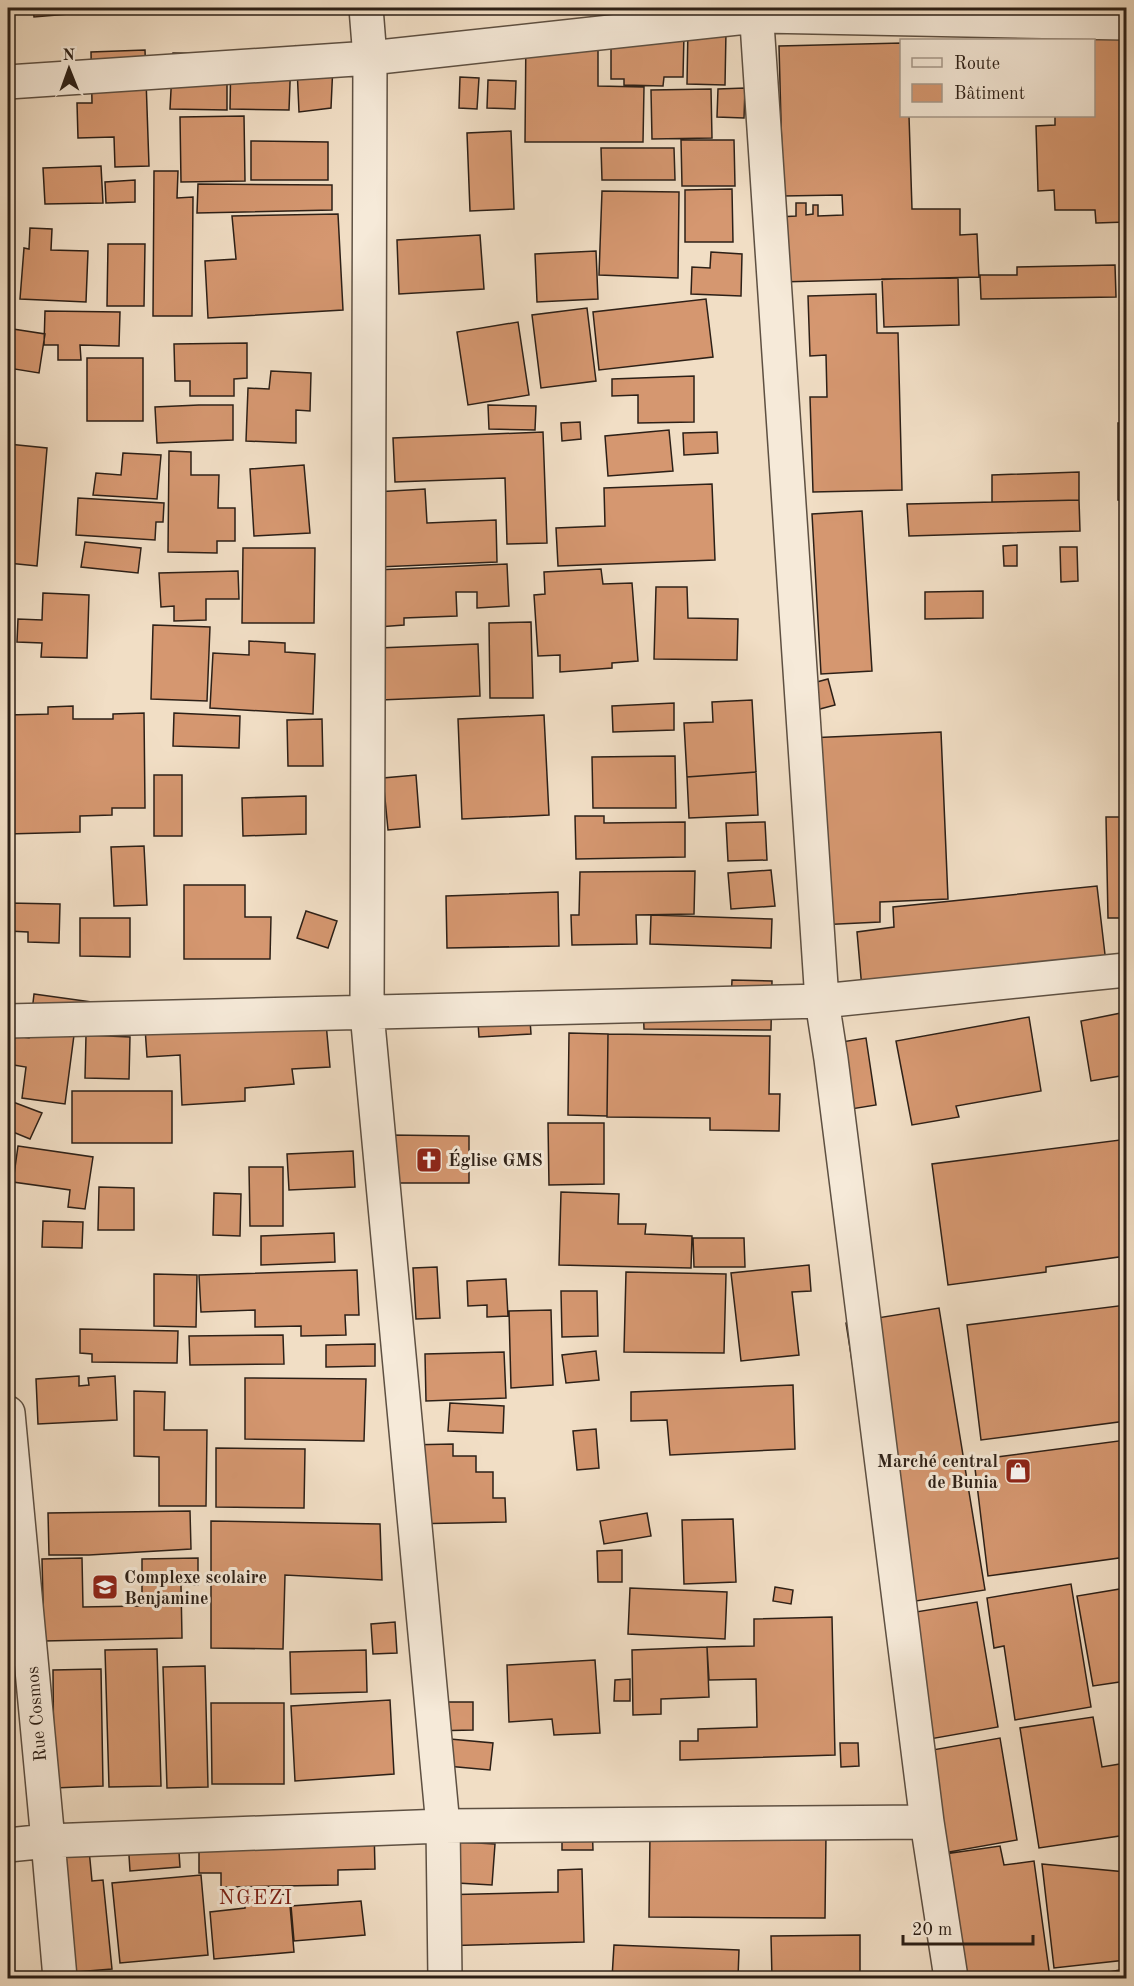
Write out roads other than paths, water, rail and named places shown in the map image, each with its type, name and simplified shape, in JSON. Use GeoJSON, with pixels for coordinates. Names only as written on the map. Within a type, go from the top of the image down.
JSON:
{"type":"FeatureCollection","features":[{"type":"Feature","properties":{"kind":"street"},"geometry":{"type":"LineString","coordinates":[[366,8],[370,58],[367,1013],[444,1826],[445,1978]]}},
{"type":"Feature","properties":{"kind":"street"},"geometry":{"type":"LineString","coordinates":[[756,12],[822,1001],[927,1821],[951,1978]]}},
{"type":"Feature","properties":{"kind":"street"},"geometry":{"type":"LineString","coordinates":[[8,82],[370,58],[756,12],[1126,23]]}},
{"type":"Feature","properties":{"kind":"street"},"geometry":{"type":"LineString","coordinates":[[8,1021],[822,1001],[1126,970]]}},
{"type":"Feature","properties":{"kind":"street","name":"Rue Cosmos"},"geometry":{"type":"LineString","coordinates":[[8,1413],[60,1978]]}},
{"type":"Feature","properties":{"kind":"street"},"geometry":{"type":"LineString","coordinates":[[8,1845],[48,1841],[444,1826],[927,1821]]}},
{"type":"Feature","properties":{"kind":"place","name":"Église GMS"},"geometry":{"type":"Point","coordinates":[429,1160]}},
{"type":"Feature","properties":{"kind":"place","name":"Marché central de Bunia"},"geometry":{"type":"Point","coordinates":[1018,1471]}},
{"type":"Feature","properties":{"kind":"place","name":"Complexe scolaire Benjamine"},"geometry":{"type":"Point","coordinates":[105,1587]}},
{"type":"Feature","properties":{"kind":"district","name":"NGEZI"},"geometry":{"type":"Point","coordinates":[256,1897]}}]}
